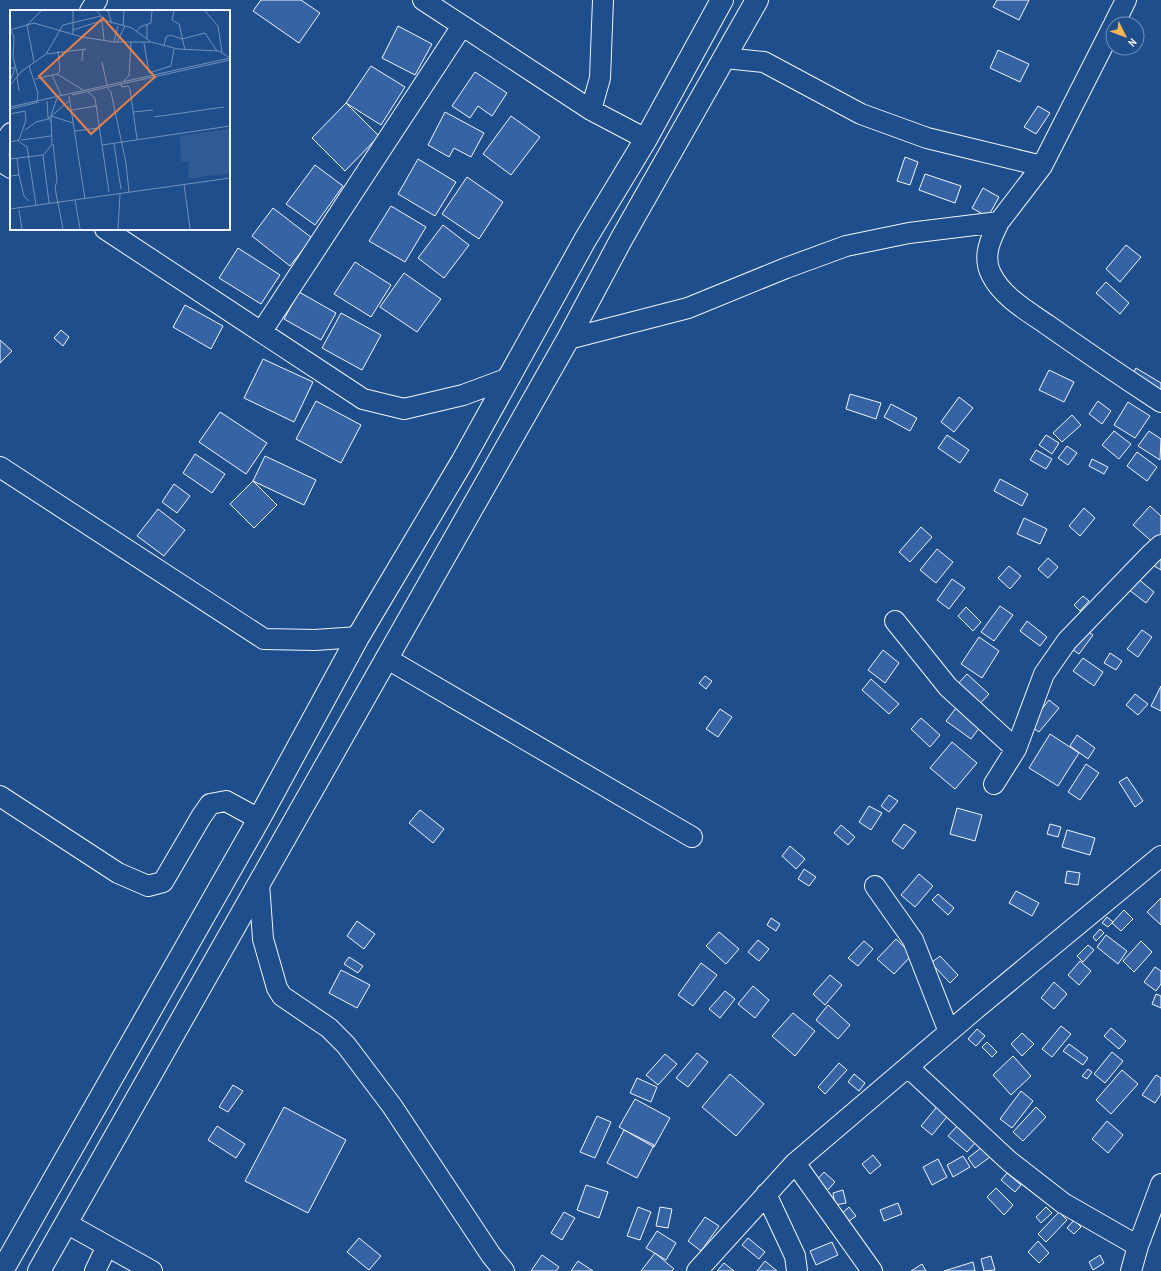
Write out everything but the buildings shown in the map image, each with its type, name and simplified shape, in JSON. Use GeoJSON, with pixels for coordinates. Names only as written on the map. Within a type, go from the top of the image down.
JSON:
{"type":"FeatureCollection","features":[{"type":"Feature","properties":{"kind":"main road"},"geometry":{"type":"LineString","coordinates":[[2,1271],[258,820],[358,637],[462,462],[585,240],[646,139],[722,0]]}},
{"type":"Feature","properties":{"kind":"main road"},"geometry":{"type":"LineString","coordinates":[[39,1271],[568,339],[622,238],[757,0]]}},
{"type":"Feature","properties":{"kind":"street"},"geometry":{"type":"LineString","coordinates":[[91,10],[97,0]]}},
{"type":"Feature","properties":{"kind":"street"},"geometry":{"type":"LineString","coordinates":[[423,0],[592,110],[646,139]]}},
{"type":"Feature","properties":{"kind":"street"},"geometry":{"type":"LineString","coordinates":[[592,110],[600,78],[603,0]]}},
{"type":"Feature","properties":{"kind":"street"},"geometry":{"type":"LineString","coordinates":[[1118,16],[1126,0]]}},
{"type":"Feature","properties":{"kind":"street"},"geometry":{"type":"LineString","coordinates":[[262,331],[462,26]]}},
{"type":"Feature","properties":{"kind":"street"},"geometry":{"type":"LineString","coordinates":[[1105,41],[1042,166],[999,222],[989,245],[987,260],[990,273],[1000,288],[1018,303],[1096,359],[1161,402]]}},
{"type":"Feature","properties":{"kind":"street"},"geometry":{"type":"LineString","coordinates":[[725,58],[764,62],[861,114],[927,138],[1042,166]]}},
{"type":"Feature","properties":{"kind":"street"},"geometry":{"type":"LineString","coordinates":[[0,150],[10,134]]}},
{"type":"Feature","properties":{"kind":"street"},"geometry":{"type":"LineString","coordinates":[[0,161],[10,167]]}},
{"type":"Feature","properties":{"kind":"street"},"geometry":{"type":"LineString","coordinates":[[568,339],[688,308],[786,268],[846,246],[909,232],[999,222]]}},
{"type":"Feature","properties":{"kind":"street"},"geometry":{"type":"LineString","coordinates":[[107,230],[364,399],[404,409],[463,395],[509,378]]}},
{"type":"Feature","properties":{"kind":"street"},"geometry":{"type":"LineString","coordinates":[[0,467],[264,639],[315,640],[358,637]]}},
{"type":"Feature","properties":{"kind":"street"},"geometry":{"type":"LineString","coordinates":[[994,784],[1016,749],[1044,674],[1066,641],[1150,554],[1161,545]]}},
{"type":"Feature","properties":{"kind":"street"},"geometry":{"type":"LineString","coordinates":[[895,621],[948,686],[1016,749]]}},
{"type":"Feature","properties":{"kind":"street"},"geometry":{"type":"LineString","coordinates":[[386,658],[692,837]]}},
{"type":"Feature","properties":{"kind":"street"},"geometry":{"type":"LineString","coordinates":[[0,796],[118,872],[148,886],[163,882],[200,817],[210,804],[226,801],[258,820]]}},
{"type":"Feature","properties":{"kind":"street"},"geometry":{"type":"LineString","coordinates":[[697,1271],[795,1163],[948,1032],[1161,856]]}},
{"type":"Feature","properties":{"kind":"street"},"geometry":{"type":"LineString","coordinates":[[259,883],[263,939],[277,988],[282,996],[329,1028],[346,1045],[392,1106],[491,1255],[504,1271]]}},
{"type":"Feature","properties":{"kind":"street"},"geometry":{"type":"LineString","coordinates":[[875,886],[914,940],[948,1032]]}},
{"type":"Feature","properties":{"kind":"street"},"geometry":{"type":"LineString","coordinates":[[908,1066],[1009,1160],[1063,1203],[1138,1246]]}},
{"type":"Feature","properties":{"kind":"street"},"geometry":{"type":"LineString","coordinates":[[795,1163],[872,1271]]}},
{"type":"Feature","properties":{"kind":"street"},"geometry":{"type":"LineString","coordinates":[[1131,1271],[1138,1246],[1161,1184]]}},
{"type":"Feature","properties":{"kind":"street"},"geometry":{"type":"LineString","coordinates":[[766,1194],[795,1256],[797,1271]]}},
{"type":"Feature","properties":{"kind":"street"},"geometry":{"type":"LineString","coordinates":[[66,1223],[152,1271]]}},
{"type":"Feature","properties":{"kind":"street"},"geometry":{"type":"LineString","coordinates":[[95,1271],[108,1246]]}}]}
